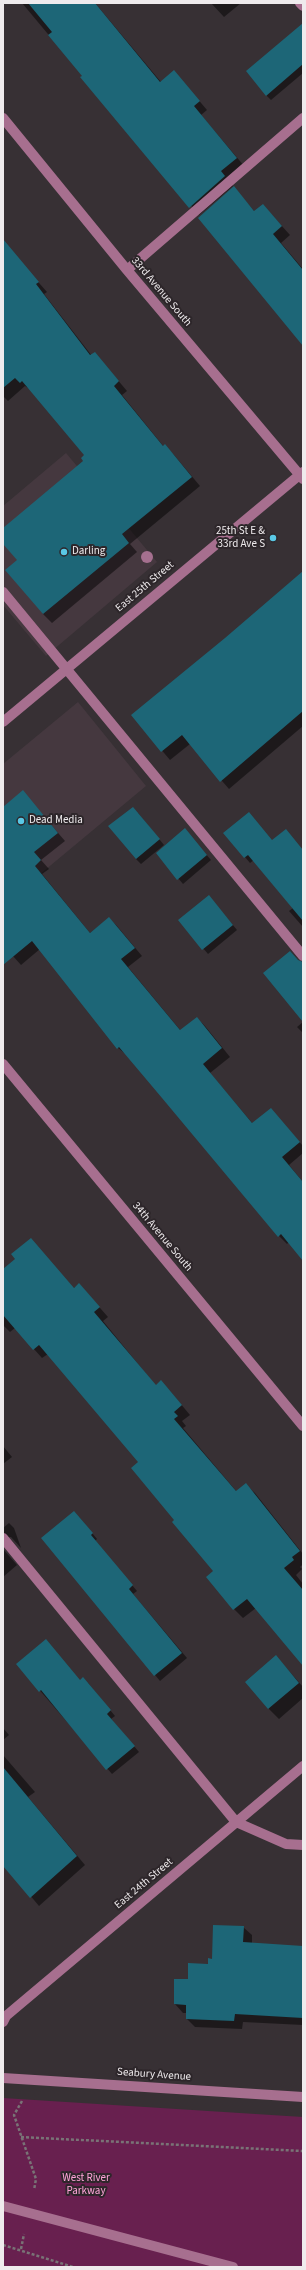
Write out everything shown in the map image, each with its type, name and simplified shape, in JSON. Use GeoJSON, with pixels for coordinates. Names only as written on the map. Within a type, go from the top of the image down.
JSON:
{"type":"FeatureCollection","features":[{"type":"Feature","properties":{"kind":"street"},"geometry":{"type":"LineString","coordinates":[[300,3],[303,6]]}},
{"type":"Feature","properties":{"kind":"street","name":"33rd Avenue South"},"geometry":{"type":"LineString","coordinates":[[3,118],[127,270],[302,475]]}},
{"type":"Feature","properties":{"kind":"street"},"geometry":{"type":"LineString","coordinates":[[127,270],[303,118]]}},
{"type":"Feature","properties":{"kind":"street","name":"East 25th Street"},"geometry":{"type":"LineString","coordinates":[[3,722],[302,475]]}},
{"type":"Feature","properties":{"kind":"street"},"geometry":{"type":"LineString","coordinates":[[3,592],[303,956]]}},
{"type":"Feature","properties":{"kind":"street","name":"34th Avenue South"},"geometry":{"type":"LineString","coordinates":[[3,1064],[303,1426]]}},
{"type":"Feature","properties":{"kind":"street"},"geometry":{"type":"LineString","coordinates":[[3,1538],[236,1822],[286,1844],[303,1845]]}},
{"type":"Feature","properties":{"kind":"street","name":"East 24th Street"},"geometry":{"type":"LineString","coordinates":[[4,2017],[303,1766]]}},
{"type":"Feature","properties":{"kind":"street","name":"Seabury Avenue"},"geometry":{"type":"LineString","coordinates":[[3,2078],[303,2097]]}},
{"type":"Feature","properties":{"kind":"street"},"geometry":{"type":"LineString","coordinates":[[3,2206],[233,2267]]}},
{"type":"Feature","properties":{"kind":"path"},"geometry":{"type":"LineString","coordinates":[[14,2115],[36,2179],[21,2249]]}},
{"type":"Feature","properties":{"kind":"path"},"geometry":{"type":"LineString","coordinates":[[21,2137],[303,2151]]}},
{"type":"Feature","properties":{"kind":"path"},"geometry":{"type":"LineString","coordinates":[[3,2245],[21,2249],[73,2267]]}},
{"type":"Feature","properties":{"kind":"shaded area"},"geometry":{"type":"Polygon","coordinates":[[[66,453],[157,562],[46,656],[3,605],[3,506],[66,453]]]}},
{"type":"Feature","properties":{"kind":"shaded area"},"geometry":{"type":"Polygon","coordinates":[[[78,702],[146,786],[3,905],[3,764],[78,702]]]}},
{"type":"Feature","properties":{"kind":"green space","name":"West River Parkway"},"geometry":{"type":"Polygon","coordinates":[[[3,2098],[303,2117],[303,2267],[3,2267],[3,2098]]]}},
{"type":"Feature","properties":{"kind":"building"},"geometry":{"type":"Polygon","coordinates":[[[28,3],[95,3],[160,82],[174,70],[200,101],[194,106],[237,158],[221,171],[225,176],[189,208],[80,77],[82,76],[48,35],[52,32],[28,3]]]}},
{"type":"Feature","properties":{"kind":"building"},"geometry":{"type":"Polygon","coordinates":[[[303,23],[303,64],[266,96],[246,71],[303,23]]]}},
{"type":"Feature","properties":{"kind":"building"},"geometry":{"type":"Polygon","coordinates":[[[234,186],[254,211],[263,204],[282,226],[273,234],[303,270],[303,346],[198,218],[234,186]]]}},
{"type":"Feature","properties":{"kind":"building"},"geometry":{"type":"Polygon","coordinates":[[[3,239],[39,282],[36,284],[90,355],[95,352],[119,381],[114,386],[163,446],[165,444],[192,477],[122,534],[129,543],[43,614],[5,570],[17,560],[3,544],[3,528],[83,461],[81,458],[84,455],[22,381],[20,383],[15,378],[3,388],[3,239]]]}},
{"type":"Feature","properties":{"kind":"building"},"geometry":{"type":"Polygon","coordinates":[[[303,571],[303,711],[220,782],[182,735],[161,752],[131,715],[225,638],[303,571]]]}},
{"type":"Feature","properties":{"kind":"building"},"geometry":{"type":"Polygon","coordinates":[[[23,790],[58,833],[34,852],[41,860],[35,866],[90,933],[109,917],[135,948],[121,959],[180,1030],[197,1017],[222,1048],[203,1064],[252,1123],[271,1108],[300,1142],[282,1157],[303,1182],[303,1261],[281,1234],[278,1237],[119,1047],[117,1049],[32,941],[3,965],[3,807],[23,790]]]}},
{"type":"Feature","properties":{"kind":"building"},"geometry":{"type":"Polygon","coordinates":[[[133,807],[160,839],[136,859],[108,826],[133,807]]]}},
{"type":"Feature","properties":{"kind":"building"},"geometry":{"type":"Polygon","coordinates":[[[249,812],[272,840],[286,829],[303,850],[303,921],[248,855],[244,858],[223,833],[249,812]]]}},
{"type":"Feature","properties":{"kind":"building"},"geometry":{"type":"Polygon","coordinates":[[[185,828],[207,855],[177,880],[156,853],[185,828]]]}},
{"type":"Feature","properties":{"kind":"building"},"geometry":{"type":"Polygon","coordinates":[[[209,895],[233,925],[202,950],[178,920],[209,895]]]}},
{"type":"Feature","properties":{"kind":"building"},"geometry":{"type":"Polygon","coordinates":[[[290,951],[298,960],[303,962],[303,1022],[263,973],[290,951]]]}},
{"type":"Feature","properties":{"kind":"building"},"geometry":{"type":"Polygon","coordinates":[[[31,1238],[74,1288],[79,1283],[100,1307],[94,1312],[156,1385],[161,1380],[182,1405],[174,1412],[178,1416],[174,1419],[236,1491],[246,1483],[300,1551],[292,1557],[294,1560],[284,1568],[303,1590],[303,1666],[247,1599],[233,1610],[206,1577],[213,1571],[172,1522],[174,1520],[131,1468],[138,1462],[39,1345],[33,1350],[3,1315],[3,1269],[15,1259],[11,1254],[31,1238]]]}},
{"type":"Feature","properties":{"kind":"building"},"geometry":{"type":"Polygon","coordinates":[[[74,1511],[93,1533],[91,1535],[133,1585],[129,1589],[182,1653],[154,1676],[41,1538],[74,1511]]]}},
{"type":"Feature","properties":{"kind":"building"},"geometry":{"type":"Polygon","coordinates":[[[46,1639],[80,1680],[83,1677],[111,1710],[107,1714],[135,1746],[106,1770],[41,1690],[39,1692],[16,1664],[46,1639]]]}},
{"type":"Feature","properties":{"kind":"building"},"geometry":{"type":"Polygon","coordinates":[[[276,1655],[299,1683],[268,1709],[245,1682],[276,1655]]]}},
{"type":"Feature","properties":{"kind":"building"},"geometry":{"type":"Polygon","coordinates":[[[3,1767],[77,1856],[30,1898],[3,1866],[3,1767]]]}},
{"type":"Feature","properties":{"kind":"building"},"geometry":{"type":"Polygon","coordinates":[[[213,1925],[244,1926],[243,1942],[303,1946],[303,2018],[235,2014],[234,2021],[186,2019],[186,2005],[174,2004],[174,1979],[188,1979],[188,1963],[208,1964],[208,1958],[212,1959],[213,1925]]]}},
{"type":"Feature","properties":{"kind":"place","name":"25th St E & 33rd Ave S"},"geometry":{"type":"Point","coordinates":[273,538]}},
{"type":"Feature","properties":{"kind":"place","name":"Darling"},"geometry":{"type":"Point","coordinates":[64,552]}},
{"type":"Feature","properties":{"kind":"place","name":"Dead Media"},"geometry":{"type":"Point","coordinates":[21,821]}}]}
